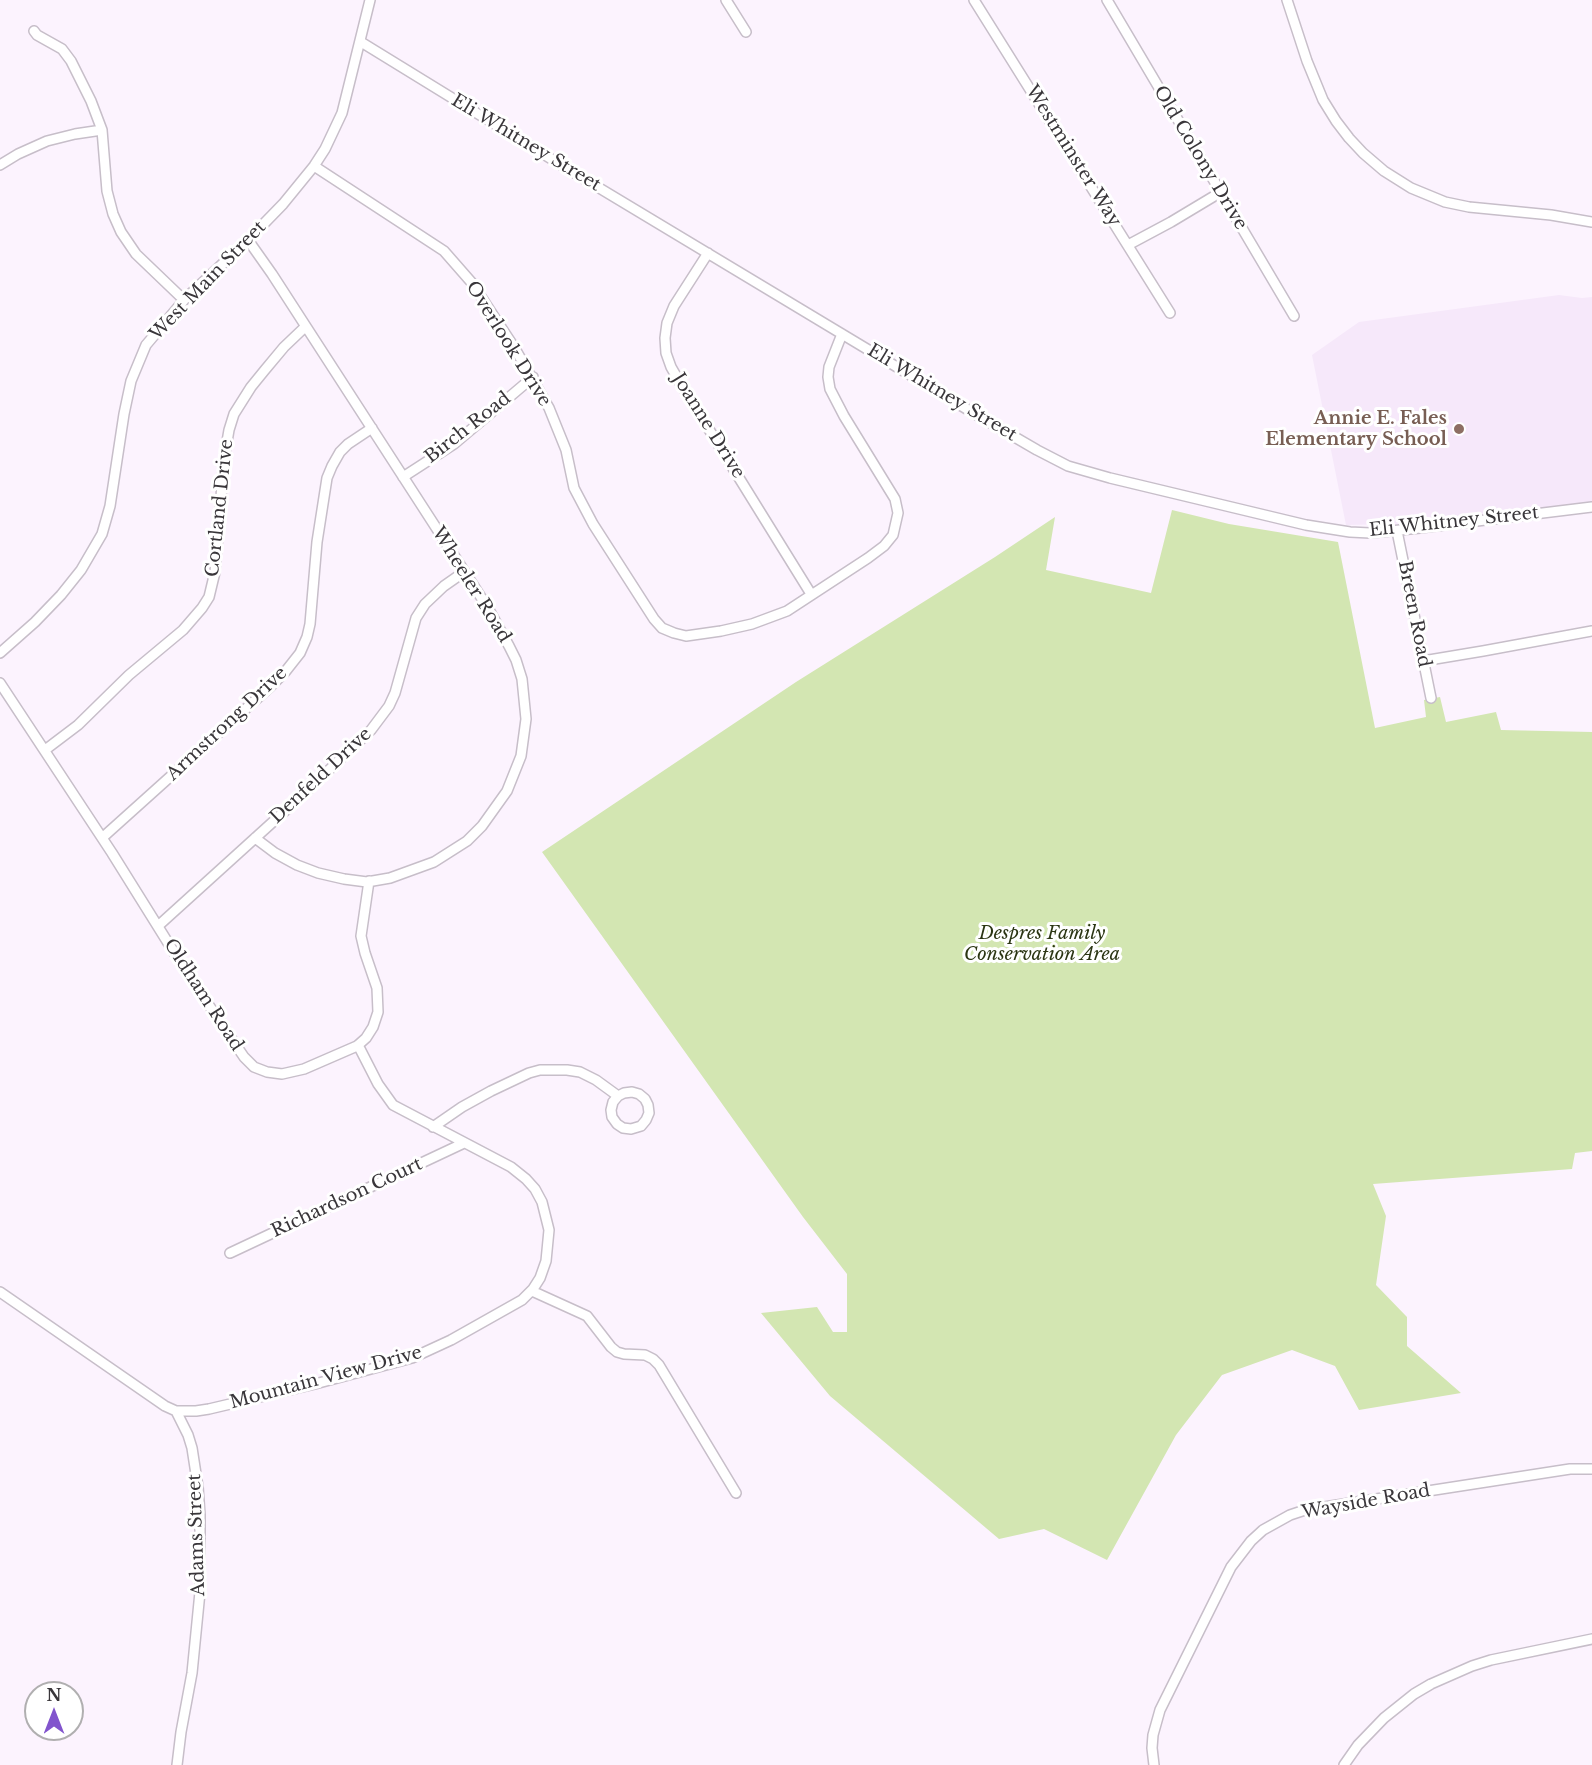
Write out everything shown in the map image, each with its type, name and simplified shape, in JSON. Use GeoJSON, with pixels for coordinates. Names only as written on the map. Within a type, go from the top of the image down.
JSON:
{"type":"FeatureCollection","features":[{"type":"Feature","properties":{"kind":"street","name":"West Main Street"},"geometry":{"type":"LineString","coordinates":[[0,653],[61,595],[81,570],[102,534],[111,506],[125,407],[134,372],[146,345],[184,300],[248,240],[296,190],[325,149],[342,113],[370,0]]}},
{"type":"Feature","properties":{"kind":"street"},"geometry":{"type":"LineString","coordinates":[[726,0],[746,32]]}},
{"type":"Feature","properties":{"kind":"street","name":"Westminster Way"},"geometry":{"type":"LineString","coordinates":[[974,0],[1170,312]]}},
{"type":"Feature","properties":{"kind":"street","name":"Old Colony Drive"},"geometry":{"type":"LineString","coordinates":[[1107,0],[1294,316]]}},
{"type":"Feature","properties":{"kind":"street"},"geometry":{"type":"LineString","coordinates":[[1287,0],[1307,61],[1323,100],[1349,138],[1384,171],[1412,188],[1445,202],[1592,222]]}},
{"type":"Feature","properties":{"kind":"street"},"geometry":{"type":"LineString","coordinates":[[34,31],[62,49],[71,61],[91,101],[102,130],[107,191],[121,232],[136,254],[184,300]]}},
{"type":"Feature","properties":{"kind":"street","name":"Eli Whitney Street"},"geometry":{"type":"LineString","coordinates":[[361,42],[842,334],[1037,450],[1068,466],[1329,530],[1370,533],[1397,531],[1592,507]]}},
{"type":"Feature","properties":{"kind":"street"},"geometry":{"type":"LineString","coordinates":[[0,165],[47,141],[102,130]]}},
{"type":"Feature","properties":{"kind":"street","name":"Overlook Drive"},"geometry":{"type":"LineString","coordinates":[[314,166],[444,251],[472,283],[533,377],[560,432],[574,488],[582,504],[648,611],[663,628],[674,633],[686,636],[720,631],[752,624],[787,611],[884,546],[892,535],[898,513],[895,499],[830,389],[829,367],[842,334]]}},
{"type":"Feature","properties":{"kind":"street"},"geometry":{"type":"LineString","coordinates":[[1128,245],[1221,192]]}},
{"type":"Feature","properties":{"kind":"street","name":"Wheeler Road"},"geometry":{"type":"LineString","coordinates":[[248,240],[488,608],[509,646],[522,679],[526,719],[521,756],[507,791],[482,826],[467,841],[434,862],[390,878],[369,881],[344,879],[297,865],[275,853],[255,838]]}},
{"type":"Feature","properties":{"kind":"street","name":"Joanne Drive"},"geometry":{"type":"LineString","coordinates":[[708,253],[674,306],[667,324],[666,353],[679,381],[811,594]]}},
{"type":"Feature","properties":{"kind":"street","name":"Cortland Drive"},"geometry":{"type":"LineString","coordinates":[[45,750],[78,725],[129,675],[183,630],[209,597],[214,572],[224,459],[234,414],[264,371],[305,327]]}},
{"type":"Feature","properties":{"kind":"street","name":"Birch Road"},"geometry":{"type":"LineString","coordinates":[[403,477],[454,444],[533,377]]}},
{"type":"Feature","properties":{"kind":"street","name":"Armstrong Drive"},"geometry":{"type":"LineString","coordinates":[[102,838],[270,687],[300,652],[310,624],[317,542],[327,478],[340,452],[372,428]]}},
{"type":"Feature","properties":{"kind":"street","name":"Breen Road"},"geometry":{"type":"LineString","coordinates":[[1397,531],[1431,698]]}},
{"type":"Feature","properties":{"kind":"street","name":"Denfeld Drive"},"geometry":{"type":"LineString","coordinates":[[158,926],[357,745],[389,706],[398,685],[416,618],[425,604],[444,586],[464,572]]}},
{"type":"Feature","properties":{"kind":"street"},"geometry":{"type":"LineString","coordinates":[[1423,661],[1592,631]]}},
{"type":"Feature","properties":{"kind":"street","name":"Oldham Road"},"geometry":{"type":"LineString","coordinates":[[0,683],[244,1058],[254,1067],[267,1072],[293,1073],[358,1045]]}},
{"type":"Feature","properties":{"kind":"street"},"geometry":{"type":"LineString","coordinates":[[369,881],[361,936],[377,988],[378,1012],[373,1027],[358,1045],[378,1084],[393,1105],[511,1167],[535,1189],[542,1202],[549,1230],[546,1262],[532,1291],[587,1316],[617,1352],[645,1355],[653,1359],[659,1365],[736,1493]]}},
{"type":"Feature","properties":{"kind":"street"},"geometry":{"type":"LineString","coordinates":[[434,1127],[462,1107],[491,1091],[540,1070],[580,1072],[618,1096]]}},
{"type":"Feature","properties":{"kind":"street"},"geometry":{"type":"LineString","coordinates":[[632,1092],[645,1099],[649,1113],[641,1125],[634,1129],[627,1129],[614,1121],[611,1110],[618,1096],[632,1092]]}},
{"type":"Feature","properties":{"kind":"street","name":"Richardson Court"},"geometry":{"type":"LineString","coordinates":[[230,1253],[464,1143]]}},
{"type":"Feature","properties":{"kind":"street","name":"Mountain View Drive"},"geometry":{"type":"LineString","coordinates":[[176,1411],[209,1409],[412,1358],[482,1323],[522,1300],[532,1291]]}},
{"type":"Feature","properties":{"kind":"street"},"geometry":{"type":"LineString","coordinates":[[0,1292],[165,1406],[176,1411]]}},
{"type":"Feature","properties":{"kind":"street","name":"Adams Street"},"geometry":{"type":"LineString","coordinates":[[176,1411],[192,1448],[200,1515],[200,1592],[197,1633],[177,1765]]}},
{"type":"Feature","properties":{"kind":"street","name":"Wayside Road"},"geometry":{"type":"LineString","coordinates":[[1154,1765],[1153,1735],[1160,1710],[1231,1567],[1251,1541],[1263,1530],[1290,1515],[1305,1510],[1570,1469],[1592,1469]]}},
{"type":"Feature","properties":{"kind":"street"},"geometry":{"type":"LineString","coordinates":[[1344,1765],[1358,1745],[1384,1718],[1413,1694],[1431,1684],[1491,1660],[1592,1639]]}},
{"type":"Feature","properties":{"kind":"shaded area","name":"Annie E. Fales Elementary School"},"geometry":{"type":"Polygon","coordinates":[[[1559,295],[1592,297],[1592,502],[1394,524],[1346,525],[1312,355],[1359,322],[1559,295]]]}},
{"type":"Feature","properties":{"kind":"green space","name":"Despres Family Conservation Area"},"geometry":{"type":"Polygon","coordinates":[[[1172,510],[1229,524],[1338,542],[1375,728],[1426,717],[1424,700],[1440,697],[1446,722],[1496,712],[1501,730],[1592,732],[1592,1151],[1575,1153],[1572,1169],[1373,1184],[1386,1216],[1376,1285],[1407,1317],[1407,1346],[1461,1393],[1359,1410],[1335,1366],[1292,1350],[1222,1375],[1176,1435],[1107,1560],[1044,1529],[999,1539],[830,1396],[761,1313],[817,1307],[833,1332],[847,1332],[847,1274],[803,1217],[542,852],[796,682],[1055,517],[1046,570],[1151,593],[1172,510]]]}},
{"type":"Feature","properties":{"kind":"place","name":"Annie E. Fales Elementary School"},"geometry":{"type":"Point","coordinates":[1459,429]}}]}
